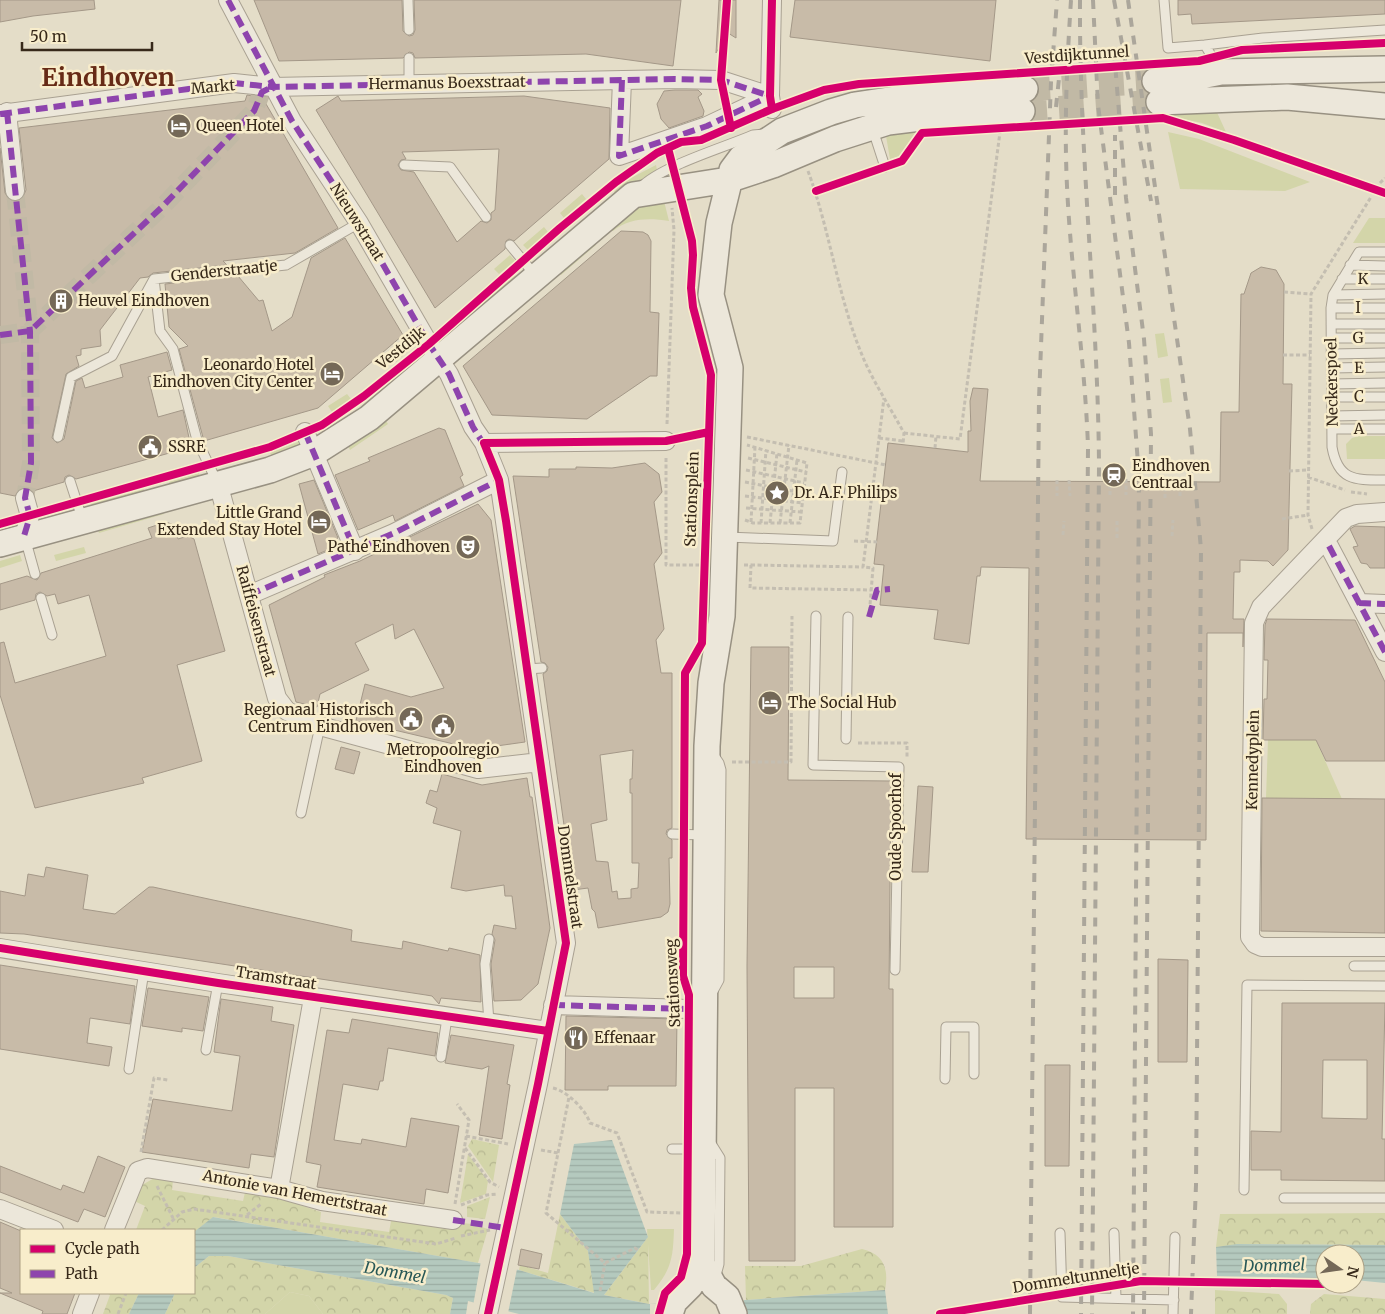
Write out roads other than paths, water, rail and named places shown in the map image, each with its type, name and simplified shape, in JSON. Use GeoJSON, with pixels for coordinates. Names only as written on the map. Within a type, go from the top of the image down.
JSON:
{"type":"FeatureCollection","features":[{"type":"Feature","properties":{"kind":"street","name":"Nieuwstraat"},"geometry":{"type":"LineString","coordinates":[[228,0],[266,90],[359,223],[439,359]]}},
{"type":"Feature","properties":{"kind":"street"},"geometry":{"type":"LineString","coordinates":[[724,537],[720,435],[730,368],[711,295],[718,222],[728,180],[741,158],[775,112],[772,0]]}},
{"type":"Feature","properties":{"kind":"street"},"geometry":{"type":"LineString","coordinates":[[1373,106],[1287,97],[1157,91],[1186,78],[1221,72],[1385,69]]}},
{"type":"Feature","properties":{"kind":"street"},"geometry":{"type":"LineString","coordinates":[[622,80],[619,156],[707,126],[775,112]]}},
{"type":"Feature","properties":{"kind":"street","name":"Hermanus Boexstraat"},"geometry":{"type":"LineString","coordinates":[[266,90],[409,84],[721,80],[775,112]]}},
{"type":"Feature","properties":{"kind":"street","name":"Markt"},"geometry":{"type":"LineString","coordinates":[[2,110],[234,83],[266,90]]}},
{"type":"Feature","properties":{"kind":"street","name":"Vestdijktunnel"},"geometry":{"type":"LineString","coordinates":[[775,112],[831,112],[883,100],[1014,114],[954,114],[872,126]]}},
{"type":"Feature","properties":{"kind":"street"},"geometry":{"type":"LineString","coordinates":[[2,110],[15,191]]}},
{"type":"Feature","properties":{"kind":"street"},"geometry":{"type":"LineString","coordinates":[[0,544],[270,470],[309,443],[369,418],[633,195],[679,186],[728,180],[769,167],[872,126]]}},
{"type":"Feature","properties":{"kind":"street"},"geometry":{"type":"LineString","coordinates":[[679,186],[697,195],[709,205],[718,222]]}},
{"type":"Feature","properties":{"kind":"street","name":"Dommelstraat"},"geometry":{"type":"LineString","coordinates":[[439,359],[449,374],[473,427],[484,443],[499,480],[534,668],[540,762],[566,943],[538,1084],[488,1314]]}},
{"type":"Feature","properties":{"kind":"street","name":"Stationsplein"},"geometry":{"type":"LineString","coordinates":[[484,443],[666,441]]}},
{"type":"Feature","properties":{"kind":"street"},"geometry":{"type":"LineString","coordinates":[[309,443],[355,551]]}},
{"type":"Feature","properties":{"kind":"street"},"geometry":{"type":"LineString","coordinates":[[250,596],[355,551],[499,480]]}},
{"type":"Feature","properties":{"kind":"street","name":"Raiffeisenstraat"},"geometry":{"type":"LineString","coordinates":[[218,483],[277,698],[287,711],[320,726],[478,768],[540,762]]}},
{"type":"Feature","properties":{"kind":"street"},"geometry":{"type":"LineString","coordinates":[[24,536],[30,516],[25,498]]}},
{"type":"Feature","properties":{"kind":"street","name":"Kennedyplein"},"geometry":{"type":"LineString","coordinates":[[1385,512],[1356,514],[1346,518],[1260,607],[1254,623],[1250,936],[1255,944],[1262,947],[1385,947]]}},
{"type":"Feature","properties":{"kind":"street","name":"Stationsweg"},"geometry":{"type":"LineString","coordinates":[[672,1308],[690,1286],[702,1264],[703,1140],[690,1008],[713,754],[711,683],[722,616],[709,565],[724,537]]}},
{"type":"Feature","properties":{"kind":"street"},"geometry":{"type":"LineString","coordinates":[[1322,541],[1359,603],[1385,652]]}},
{"type":"Feature","properties":{"kind":"street"},"geometry":{"type":"LineString","coordinates":[[1359,603],[1385,604]]}},
{"type":"Feature","properties":{"kind":"street","name":"Tramstraat"},"geometry":{"type":"LineString","coordinates":[[0,948],[313,998],[548,1031]]}},
{"type":"Feature","properties":{"kind":"street"},"geometry":{"type":"LineString","coordinates":[[279,1190],[313,998]]}},
{"type":"Feature","properties":{"kind":"street"},"geometry":{"type":"LineString","coordinates":[[553,1006],[690,1008]]}},
{"type":"Feature","properties":{"kind":"street","name":"Antonie van Hemertstraat"},"geometry":{"type":"LineString","coordinates":[[114,1229],[143,1170],[279,1190],[322,1201],[453,1220]]}},
{"type":"Feature","properties":{"kind":"street"},"geometry":{"type":"LineString","coordinates":[[0,1209],[51,1229]]}},
{"type":"Feature","properties":{"kind":"street","name":"Stationsweg"},"geometry":{"type":"LineString","coordinates":[[702,1264],[725,1299]]}},
{"type":"Feature","properties":{"kind":"street"},"geometry":{"type":"LineString","coordinates":[[82,1314],[90,1294]]}},
{"type":"Feature","properties":{"kind":"lane"},"geometry":{"type":"LineString","coordinates":[[408,0],[409,30]]}},
{"type":"Feature","properties":{"kind":"lane"},"geometry":{"type":"LineString","coordinates":[[1164,0],[1168,48],[1262,38],[1385,30]]}},
{"type":"Feature","properties":{"kind":"lane"},"geometry":{"type":"LineString","coordinates":[[1205,45],[1221,72]]}},
{"type":"Feature","properties":{"kind":"lane"},"geometry":{"type":"LineString","coordinates":[[409,58],[409,84]]}},
{"type":"Feature","properties":{"kind":"lane"},"geometry":{"type":"LineString","coordinates":[[1373,106],[1385,116]]}},
{"type":"Feature","properties":{"kind":"lane"},"geometry":{"type":"LineString","coordinates":[[633,195],[646,181],[753,135],[775,112]]}},
{"type":"Feature","properties":{"kind":"lane"},"geometry":{"type":"LineString","coordinates":[[872,126],[885,167]]}},
{"type":"Feature","properties":{"kind":"lane"},"geometry":{"type":"LineString","coordinates":[[404,165],[450,167],[486,217]]}},
{"type":"Feature","properties":{"kind":"lane","name":"Genderstraatje"},"geometry":{"type":"LineString","coordinates":[[58,437],[71,378],[112,356],[154,279],[286,265],[359,223]]}},
{"type":"Feature","properties":{"kind":"lane"},"geometry":{"type":"LineString","coordinates":[[510,245],[537,277]]}},
{"type":"Feature","properties":{"kind":"lane","name":"Neckerspoel"},"geometry":{"type":"LineString","coordinates":[[1385,252],[1359,252],[1333,295],[1331,308],[1332,416],[1335,464],[1342,473],[1360,479],[1385,480]]}},
{"type":"Feature","properties":{"kind":"lane"},"geometry":{"type":"LineString","coordinates":[[1350,266],[1385,266]]}},
{"type":"Feature","properties":{"kind":"lane","name":"Raiffeisenstraat"},"geometry":{"type":"LineString","coordinates":[[154,279],[160,331],[173,349],[197,440],[218,483]]}},
{"type":"Feature","properties":{"kind":"lane","name":"K"},"geometry":{"type":"LineString","coordinates":[[1342,279],[1385,279]]}},
{"type":"Feature","properties":{"kind":"lane"},"geometry":{"type":"LineString","coordinates":[[1333,295],[1385,294]]}},
{"type":"Feature","properties":{"kind":"lane","name":"I"},"geometry":{"type":"LineString","coordinates":[[1331,308],[1385,308]]}},
{"type":"Feature","properties":{"kind":"lane"},"geometry":{"type":"LineString","coordinates":[[1331,324],[1385,324]]}},
{"type":"Feature","properties":{"kind":"lane","name":"G"},"geometry":{"type":"LineString","coordinates":[[1332,338],[1385,338]]}},
{"type":"Feature","properties":{"kind":"lane"},"geometry":{"type":"LineString","coordinates":[[1332,354],[1385,353]]}},
{"type":"Feature","properties":{"kind":"lane","name":"E"},"geometry":{"type":"LineString","coordinates":[[1332,368],[1385,368]]}},
{"type":"Feature","properties":{"kind":"lane"},"geometry":{"type":"LineString","coordinates":[[1332,384],[1385,383]]}},
{"type":"Feature","properties":{"kind":"lane","name":"C"},"geometry":{"type":"LineString","coordinates":[[1332,397],[1385,397]]}},
{"type":"Feature","properties":{"kind":"lane"},"geometry":{"type":"LineString","coordinates":[[1332,416],[1385,415]]}},
{"type":"Feature","properties":{"kind":"lane","name":"A"},"geometry":{"type":"LineString","coordinates":[[1333,430],[1385,429]]}},
{"type":"Feature","properties":{"kind":"lane"},"geometry":{"type":"LineString","coordinates":[[724,537],[833,541],[842,472]]}},
{"type":"Feature","properties":{"kind":"lane"},"geometry":{"type":"LineString","coordinates":[[70,481],[83,521]]}},
{"type":"Feature","properties":{"kind":"lane"},"geometry":{"type":"LineString","coordinates":[[24,536],[35,574]]}},
{"type":"Feature","properties":{"kind":"lane"},"geometry":{"type":"LineString","coordinates":[[41,598],[52,635]]}},
{"type":"Feature","properties":{"kind":"lane","name":"Oude Spoorhof"},"geometry":{"type":"LineString","coordinates":[[816,616],[813,765],[898,767],[895,970]]}},
{"type":"Feature","properties":{"kind":"lane"},"geometry":{"type":"LineString","coordinates":[[846,739],[848,616]]}},
{"type":"Feature","properties":{"kind":"lane"},"geometry":{"type":"LineString","coordinates":[[301,813],[320,726]]}},
{"type":"Feature","properties":{"kind":"lane"},"geometry":{"type":"LineString","coordinates":[[690,1008],[719,980],[713,754]]}},
{"type":"Feature","properties":{"kind":"lane"},"geometry":{"type":"LineString","coordinates":[[672,834],[706,835]]}},
{"type":"Feature","properties":{"kind":"lane"},"geometry":{"type":"LineString","coordinates":[[489,939],[485,964],[489,1023]]}},
{"type":"Feature","properties":{"kind":"lane"},"geometry":{"type":"LineString","coordinates":[[1354,966],[1385,966]]}},
{"type":"Feature","properties":{"kind":"lane"},"geometry":{"type":"LineString","coordinates":[[129,1069],[144,971]]}},
{"type":"Feature","properties":{"kind":"lane"},"geometry":{"type":"LineString","coordinates":[[206,1050],[218,983]]}},
{"type":"Feature","properties":{"kind":"lane"},"geometry":{"type":"LineString","coordinates":[[1244,1190],[1247,985],[1385,986]]}},
{"type":"Feature","properties":{"kind":"lane"},"geometry":{"type":"LineString","coordinates":[[441,1057],[447,1018]]}},
{"type":"Feature","properties":{"kind":"lane"},"geometry":{"type":"LineString","coordinates":[[945,1079],[946,1027],[974,1027],[974,1074]]}},
{"type":"Feature","properties":{"kind":"lane"},"geometry":{"type":"LineString","coordinates":[[672,1149],[703,1140],[720,1158],[719,1264],[725,1299]]}},
{"type":"Feature","properties":{"kind":"lane"},"geometry":{"type":"LineString","coordinates":[[1284,1198],[1385,1198]]}},
{"type":"Feature","properties":{"kind":"lane"},"geometry":{"type":"LineString","coordinates":[[1060,1233],[1062,1296],[1174,1300]]}},
{"type":"Feature","properties":{"kind":"lane"},"geometry":{"type":"LineString","coordinates":[[1114,1233],[1116,1298]]}},
{"type":"Feature","properties":{"kind":"lane"},"geometry":{"type":"LineString","coordinates":[[1172,1314],[1175,1237]]}},
{"type":"Feature","properties":{"kind":"water","name":"Dommel"},"geometry":{"type":"Polygon","coordinates":[[[612,1140],[648,1237],[604,1295],[649,1304],[746,1300],[885,1290],[888,1314],[519,1314],[468,1301],[466,1314],[450,1314],[453,1298],[446,1295],[228,1256],[209,1256],[195,1267],[195,1231],[213,1217],[519,1270],[594,1293],[588,1251],[560,1214],[574,1144],[612,1140]]]}},
{"type":"Feature","properties":{"kind":"water","name":"Dommel"},"geometry":{"type":"Polygon","coordinates":[[[1237,1244],[1315,1245],[1315,1278],[1217,1276],[1216,1247],[1237,1244]]]}},
{"type":"Feature","properties":{"kind":"water"},"geometry":{"type":"Polygon","coordinates":[[[1365,1245],[1385,1245],[1385,1283],[1365,1281],[1365,1245]]]}},
{"type":"Feature","properties":{"kind":"water"},"geometry":{"type":"Polygon","coordinates":[[[139,1294],[175,1294],[165,1314],[129,1314],[139,1294]]]}},
{"type":"Feature","properties":{"kind":"tunnel"},"geometry":{"type":"LineString","coordinates":[[1025,89],[1155,81]]}},
{"type":"Feature","properties":{"kind":"tunnel"},"geometry":{"type":"LineString","coordinates":[[0,335],[30,331],[162,207],[254,111],[261,94]]}},
{"type":"Feature","properties":{"kind":"tunnel"},"geometry":{"type":"LineString","coordinates":[[1022,111],[1159,102]]}},
{"type":"Feature","properties":{"kind":"tunnel"},"geometry":{"type":"LineString","coordinates":[[15,191],[30,331],[31,463],[25,498]]}},
{"type":"Feature","properties":{"kind":"railway"},"geometry":{"type":"LineString","coordinates":[[1030,1314],[1039,399],[1051,82],[1057,0]]}},
{"type":"Feature","properties":{"kind":"railway"},"geometry":{"type":"LineString","coordinates":[[1071,0],[1066,93],[1067,186],[1088,447],[1081,1314]]}},
{"type":"Feature","properties":{"kind":"railway"},"geometry":{"type":"LineString","coordinates":[[1080,0],[1082,117],[1098,408],[1099,466],[1092,1314]]}},
{"type":"Feature","properties":{"kind":"railway"},"geometry":{"type":"LineString","coordinates":[[1093,0],[1098,105],[1129,343],[1139,477],[1133,1314]]}},
{"type":"Feature","properties":{"kind":"railway"},"geometry":{"type":"LineString","coordinates":[[1114,0],[1151,201]]}},
{"type":"Feature","properties":{"kind":"railway"},"geometry":{"type":"LineString","coordinates":[[1128,0],[1190,429],[1201,549],[1196,1185],[1191,1314]]}},
{"type":"Feature","properties":{"kind":"railway"},"geometry":{"type":"LineString","coordinates":[[1114,51],[1126,198],[1144,339],[1151,434],[1144,1314]]}},
{"type":"Feature","properties":{"kind":"railway"},"geometry":{"type":"LineString","coordinates":[[1056,107],[1060,69]]}},
{"type":"Feature","properties":{"kind":"railway"},"geometry":{"type":"LineString","coordinates":[[1115,135],[1115,195]]}},
{"type":"Feature","properties":{"kind":"place","name":"Queen Hotel"},"geometry":{"type":"Point","coordinates":[179,126]}},
{"type":"Feature","properties":{"kind":"place","name":"Heuvel Eindhoven"},"geometry":{"type":"Point","coordinates":[61,301]}},
{"type":"Feature","properties":{"kind":"place","name":"Leonardo Hotel Eindhoven City Center"},"geometry":{"type":"Point","coordinates":[332,374]}},
{"type":"Feature","properties":{"kind":"place","name":"SSRE"},"geometry":{"type":"Point","coordinates":[150,447]}},
{"type":"Feature","properties":{"kind":"place","name":"Eindhoven Centraal"},"geometry":{"type":"Point","coordinates":[1114,475]}},
{"type":"Feature","properties":{"kind":"place","name":"Dr. A.F. Philips"},"geometry":{"type":"Point","coordinates":[777,493]}},
{"type":"Feature","properties":{"kind":"place","name":"Little Grand Extended Stay Hotel"},"geometry":{"type":"Point","coordinates":[319,522]}},
{"type":"Feature","properties":{"kind":"place","name":"Pathé Eindhoven"},"geometry":{"type":"Point","coordinates":[468,547]}},
{"type":"Feature","properties":{"kind":"place","name":"The Social Hub"},"geometry":{"type":"Point","coordinates":[770,703]}},
{"type":"Feature","properties":{"kind":"place","name":"Regionaal Historisch Centrum Eindhoven"},"geometry":{"type":"Point","coordinates":[411,719]}},
{"type":"Feature","properties":{"kind":"place","name":"Metropoolregio Eindhoven"},"geometry":{"type":"Point","coordinates":[443,726]}},
{"type":"Feature","properties":{"kind":"place","name":"Effenaar"},"geometry":{"type":"Point","coordinates":[576,1038]}},
{"type":"Feature","properties":{"kind":"district","name":"Eindhoven"},"geometry":{"type":"Point","coordinates":[108,77]}}]}
